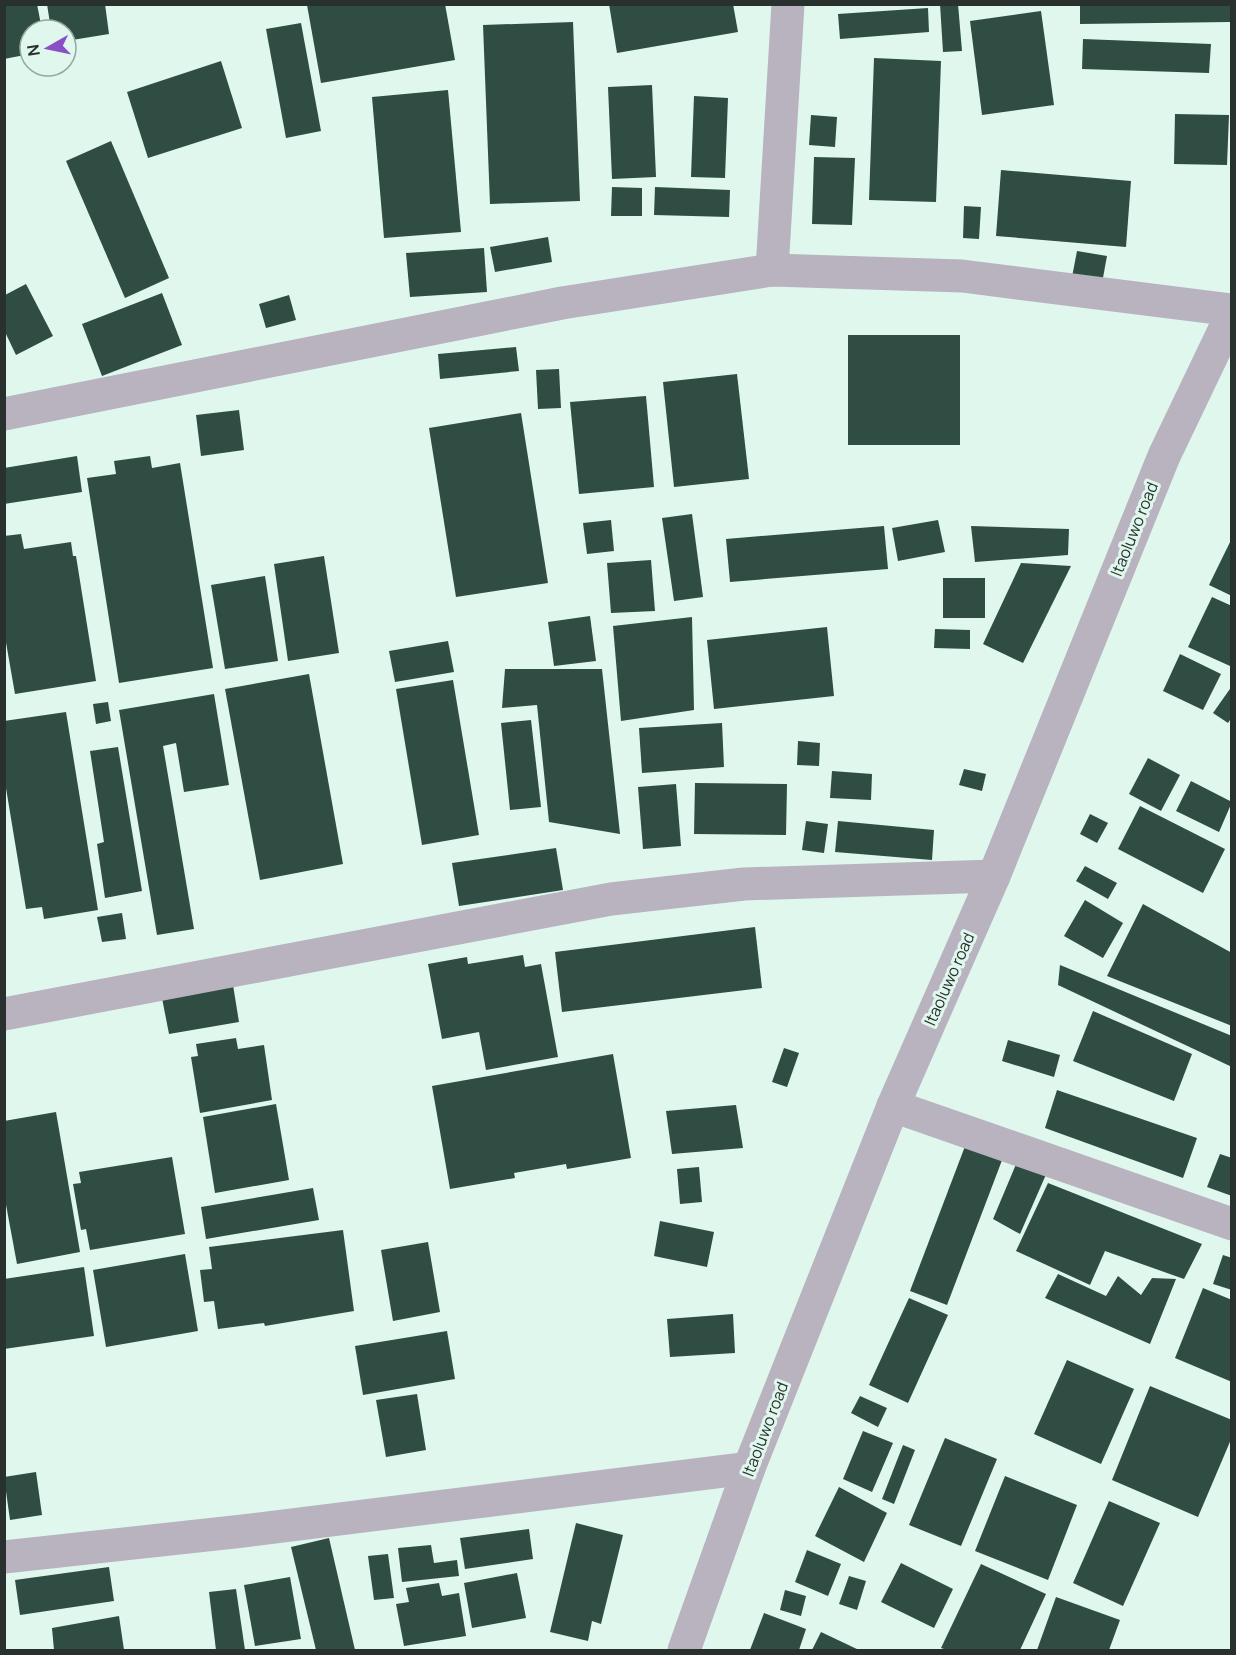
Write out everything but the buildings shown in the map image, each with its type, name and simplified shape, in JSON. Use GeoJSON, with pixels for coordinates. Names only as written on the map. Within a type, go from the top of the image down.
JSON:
{"type":"FeatureCollection","features":[{"type":"Feature","properties":{"kind":"street"},"geometry":{"type":"LineString","coordinates":[[772,270],[788,4]]}},
{"type":"Feature","properties":{"kind":"street"},"geometry":{"type":"LineString","coordinates":[[4,414],[562,303],[772,270],[962,276],[1232,312]]}},
{"type":"Feature","properties":{"kind":"street","name":"Itaoluwo road"},"geometry":{"type":"LineString","coordinates":[[684,1650],[749,1468],[893,1106],[994,876],[1164,456],[1232,312]]}},
{"type":"Feature","properties":{"kind":"street"},"geometry":{"type":"LineString","coordinates":[[4,1014],[611,899],[744,884],[994,876]]}},
{"type":"Feature","properties":{"kind":"street"},"geometry":{"type":"LineString","coordinates":[[893,1106],[1232,1224]]}},
{"type":"Feature","properties":{"kind":"street"},"geometry":{"type":"LineString","coordinates":[[4,1557],[254,1530],[749,1468]]}}]}
